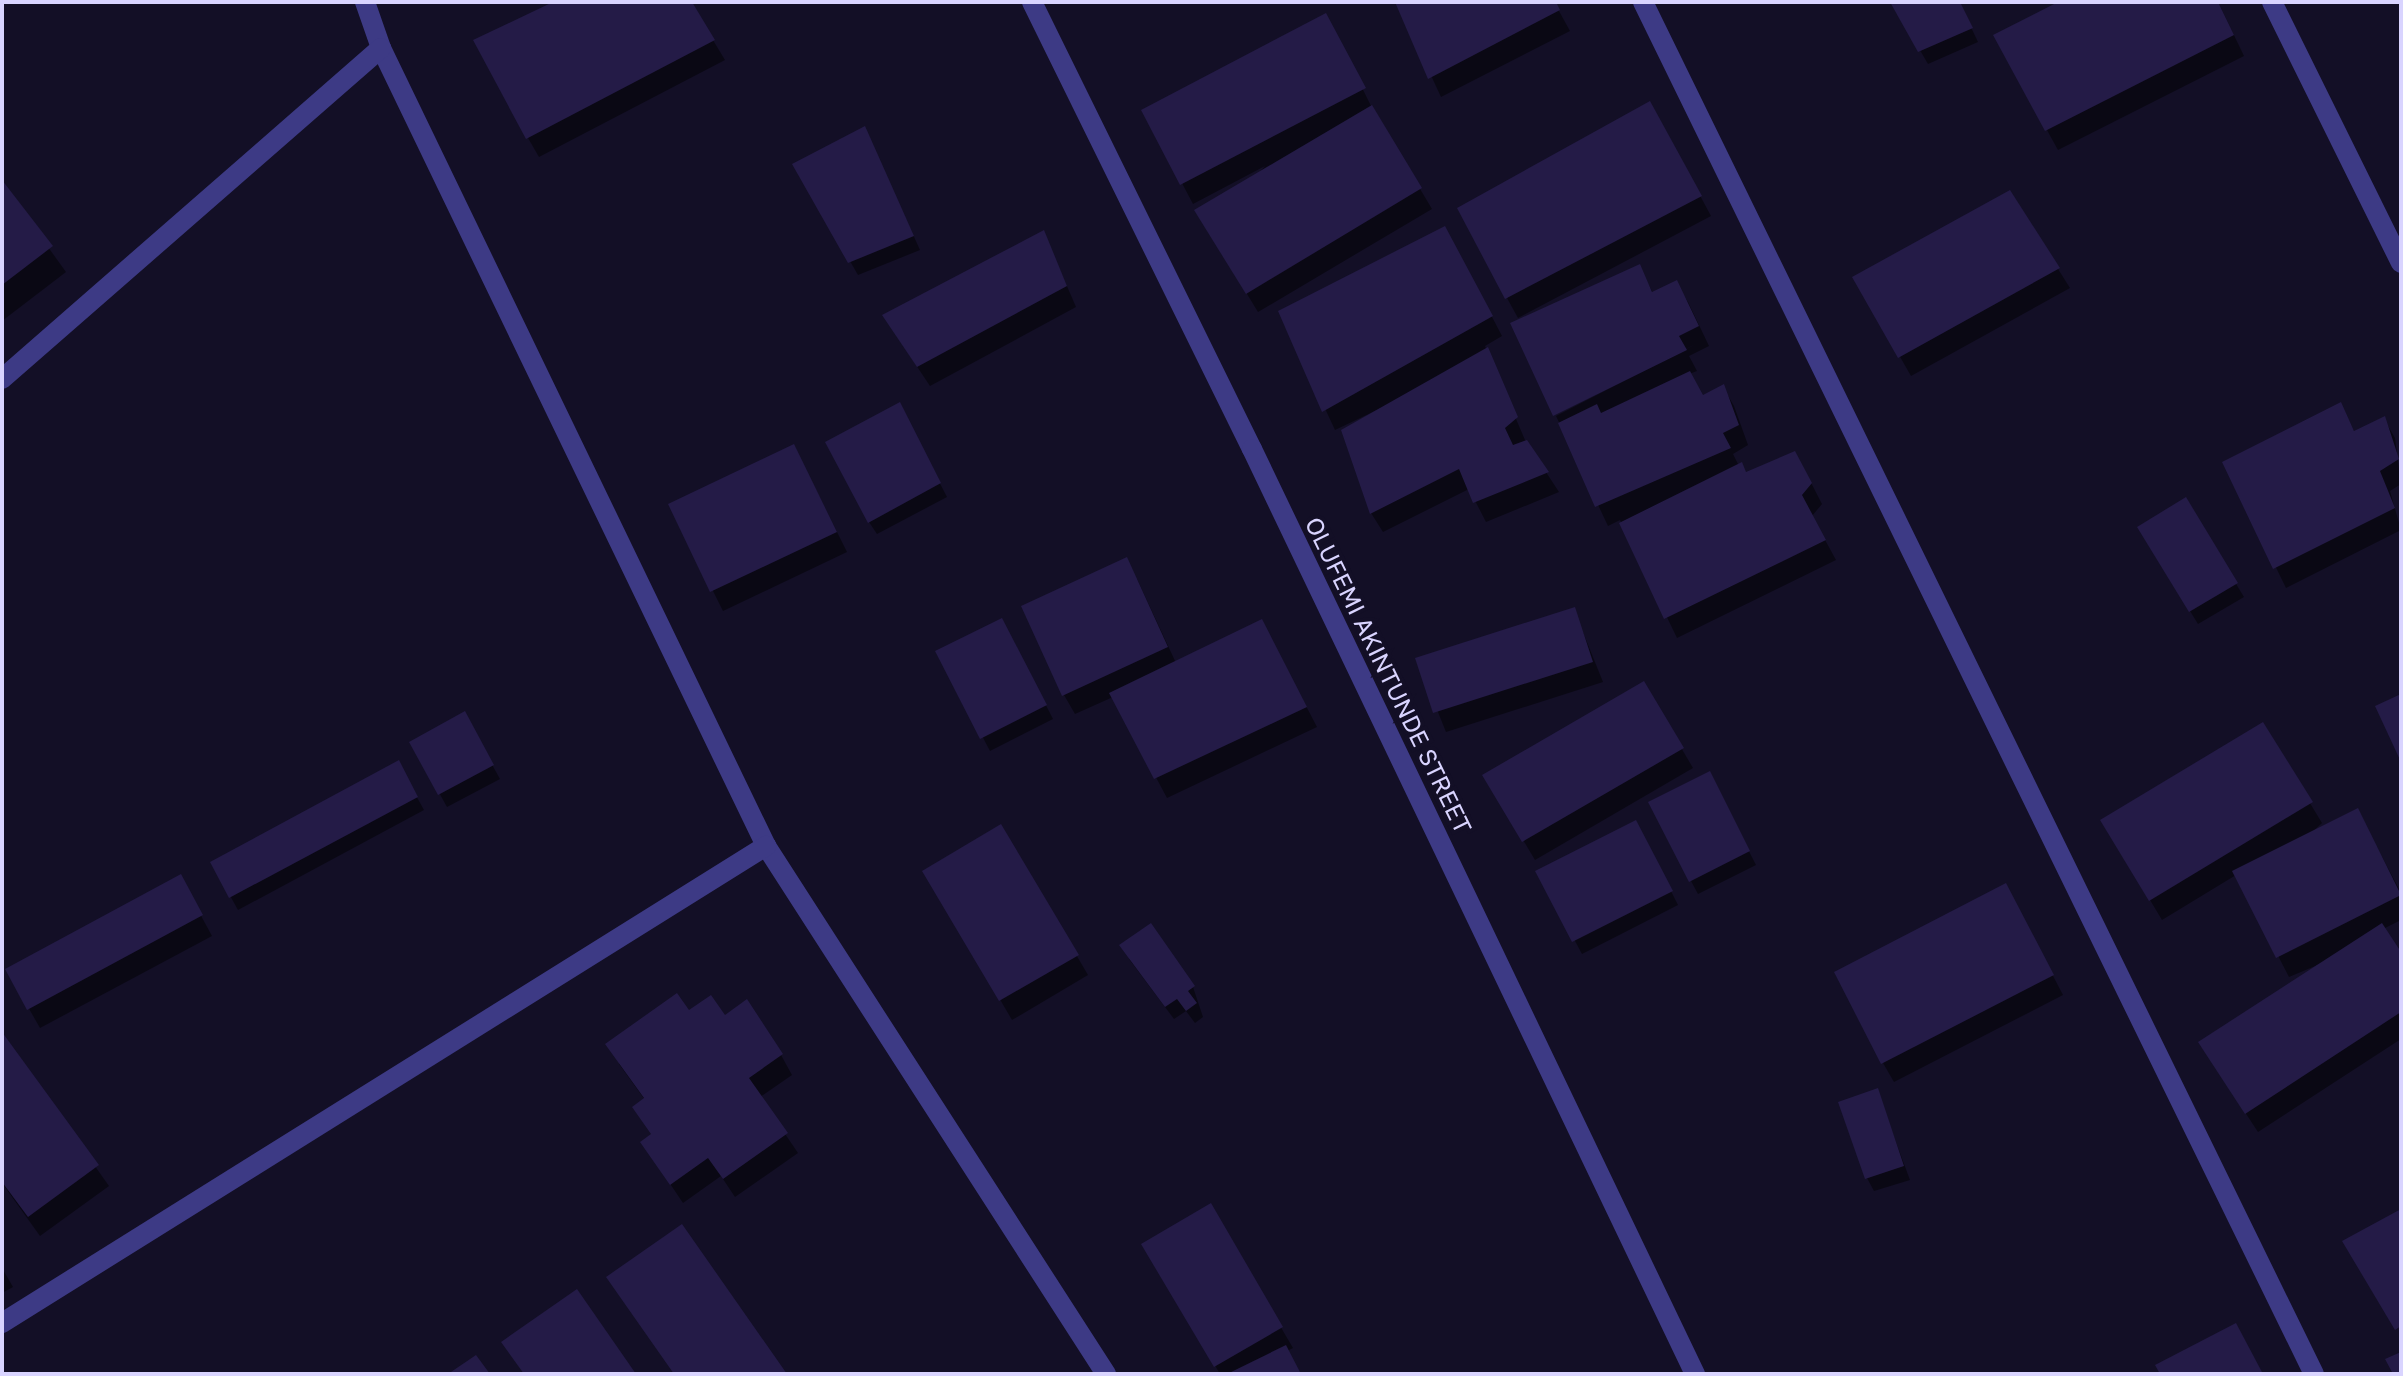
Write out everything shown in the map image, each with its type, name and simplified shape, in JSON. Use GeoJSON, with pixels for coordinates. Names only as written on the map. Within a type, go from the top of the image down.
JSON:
{"type":"FeatureCollection","features":[{"type":"Feature","properties":{"kind":"street"},"geometry":{"type":"LineString","coordinates":[[365,2],[381,48],[766,846],[1106,1374]]}},
{"type":"Feature","properties":{"kind":"street","name":"OLUFEMI AKINTUNDE STREET"},"geometry":{"type":"LineString","coordinates":[[1032,2],[1252,449],[1695,1374]]}},
{"type":"Feature","properties":{"kind":"street"},"geometry":{"type":"LineString","coordinates":[[1643,2],[2314,1374]]}},
{"type":"Feature","properties":{"kind":"street"},"geometry":{"type":"LineString","coordinates":[[2272,2],[2401,263]]}},
{"type":"Feature","properties":{"kind":"street"},"geometry":{"type":"LineString","coordinates":[[2,379],[381,48]]}},
{"type":"Feature","properties":{"kind":"street"},"geometry":{"type":"LineString","coordinates":[[2,1323],[766,846]]}},
{"type":"Feature","properties":{"kind":"building"},"geometry":{"type":"Polygon","coordinates":[[[553,2],[692,2],[715,40],[526,139],[473,40],[553,2]]]}},
{"type":"Feature","properties":{"kind":"building"},"geometry":{"type":"Polygon","coordinates":[[[1395,2],[1556,2],[1560,10],[1428,79],[1395,2]]]}},
{"type":"Feature","properties":{"kind":"building"},"geometry":{"type":"Polygon","coordinates":[[[1890,2],[1960,2],[1973,28],[1918,52],[1890,2]]]}},
{"type":"Feature","properties":{"kind":"building"},"geometry":{"type":"Polygon","coordinates":[[[2058,2],[2218,2],[2234,35],[2045,131],[1993,35],[2058,2]]]}},
{"type":"Feature","properties":{"kind":"building"},"geometry":{"type":"Polygon","coordinates":[[[1326,13],[1366,88],[1180,185],[1141,110],[1326,13]]]}},
{"type":"Feature","properties":{"kind":"building"},"geometry":{"type":"Polygon","coordinates":[[[1650,101],[1702,196],[1505,299],[1457,208],[1650,101]]]}},
{"type":"Feature","properties":{"kind":"building"},"geometry":{"type":"Polygon","coordinates":[[[1372,105],[1422,188],[1246,294],[1194,210],[1372,105]]]}},
{"type":"Feature","properties":{"kind":"building"},"geometry":{"type":"Polygon","coordinates":[[[865,126],[914,236],[848,263],[792,164],[865,126]]]}},
{"type":"Feature","properties":{"kind":"building"},"geometry":{"type":"Polygon","coordinates":[[[2,180],[53,246],[2,285],[2,180]]]}},
{"type":"Feature","properties":{"kind":"building"},"geometry":{"type":"Polygon","coordinates":[[[2010,190],[2060,268],[1898,358],[1852,277],[2010,190]]]}},
{"type":"Feature","properties":{"kind":"building"},"geometry":{"type":"Polygon","coordinates":[[[1445,226],[1493,316],[1322,412],[1278,311],[1445,226]]]}},
{"type":"Feature","properties":{"kind":"building"},"geometry":{"type":"Polygon","coordinates":[[[1044,230],[1067,286],[917,367],[882,315],[1044,230]]]}},
{"type":"Feature","properties":{"kind":"building"},"geometry":{"type":"Polygon","coordinates":[[[1640,264],[1652,292],[1677,280],[1699,326],[1679,336],[1687,350],[1553,416],[1510,323],[1640,264]]]}},
{"type":"Feature","properties":{"kind":"building"},"geometry":{"type":"Polygon","coordinates":[[[1488,347],[1518,417],[1505,428],[1513,445],[1527,440],[1549,472],[1473,503],[1459,469],[1370,514],[1341,430],[1488,347]]]}},
{"type":"Feature","properties":{"kind":"building"},"geometry":{"type":"Polygon","coordinates":[[[1690,371],[1703,395],[1724,384],[1739,425],[1723,433],[1731,448],[1595,507],[1558,423],[1597,404],[1601,413],[1690,371]]]}},
{"type":"Feature","properties":{"kind":"building"},"geometry":{"type":"Polygon","coordinates":[[[900,402],[941,483],[868,523],[825,442],[900,402]]]}},
{"type":"Feature","properties":{"kind":"building"},"geometry":{"type":"Polygon","coordinates":[[[2341,402],[2354,431],[2385,416],[2399,459],[2380,471],[2395,508],[2273,569],[2222,462],[2341,402]]]}},
{"type":"Feature","properties":{"kind":"building"},"geometry":{"type":"Polygon","coordinates":[[[794,444],[837,532],[710,592],[668,504],[794,444]]]}},
{"type":"Feature","properties":{"kind":"building"},"geometry":{"type":"Polygon","coordinates":[[[1795,451],[1812,483],[1802,495],[1826,540],[1664,619],[1619,523],[1742,462],[1746,472],[1795,451]]]}},
{"type":"Feature","properties":{"kind":"building"},"geometry":{"type":"Polygon","coordinates":[[[2186,497],[2238,583],[2189,612],[2137,527],[2186,497]]]}},
{"type":"Feature","properties":{"kind":"building"},"geometry":{"type":"Polygon","coordinates":[[[1127,557],[1168,647],[1062,696],[1021,606],[1127,557]]]}},
{"type":"Feature","properties":{"kind":"building"},"geometry":{"type":"Polygon","coordinates":[[[1575,607],[1593,662],[1433,713],[1415,658],[1575,607]]]}},
{"type":"Feature","properties":{"kind":"building"},"geometry":{"type":"Polygon","coordinates":[[[1002,618],[1047,705],[980,739],[935,651],[1002,618]]]}},
{"type":"Feature","properties":{"kind":"building"},"geometry":{"type":"Polygon","coordinates":[[[1262,619],[1307,707],[1154,779],[1109,693],[1262,619]]]}},
{"type":"Feature","properties":{"kind":"building"},"geometry":{"type":"Polygon","coordinates":[[[1644,681],[1684,748],[1522,842],[1482,775],[1644,681]]]}},
{"type":"Feature","properties":{"kind":"building"},"geometry":{"type":"Polygon","coordinates":[[[2401,694],[2401,762],[2375,706],[2401,694]]]}},
{"type":"Feature","properties":{"kind":"building"},"geometry":{"type":"Polygon","coordinates":[[[465,711],[494,765],[438,795],[409,742],[465,711]]]}},
{"type":"Feature","properties":{"kind":"building"},"geometry":{"type":"Polygon","coordinates":[[[2263,722],[2313,802],[2149,901],[2100,820],[2263,722]]]}},
{"type":"Feature","properties":{"kind":"building"},"geometry":{"type":"Polygon","coordinates":[[[399,760],[418,797],[229,898],[210,862],[399,760]]]}},
{"type":"Feature","properties":{"kind":"building"},"geometry":{"type":"Polygon","coordinates":[[[1710,771],[1750,851],[1689,882],[1648,802],[1710,771]]]}},
{"type":"Feature","properties":{"kind":"building"},"geometry":{"type":"Polygon","coordinates":[[[2358,808],[2401,895],[2276,958],[2232,871],[2358,808]]]}},
{"type":"Feature","properties":{"kind":"building"},"geometry":{"type":"Polygon","coordinates":[[[1636,820],[1673,891],[1572,942],[1535,871],[1636,820]]]}},
{"type":"Feature","properties":{"kind":"building"},"geometry":{"type":"Polygon","coordinates":[[[1001,824],[1079,955],[999,1001],[922,871],[1001,824]]]}},
{"type":"Feature","properties":{"kind":"building"},"geometry":{"type":"Polygon","coordinates":[[[181,874],[203,915],[27,1010],[5,969],[181,874]]]}},
{"type":"Feature","properties":{"kind":"building"},"geometry":{"type":"Polygon","coordinates":[[[2006,883],[2054,975],[1881,1064],[1834,972],[2006,883]]]}},
{"type":"Feature","properties":{"kind":"building"},"geometry":{"type":"Polygon","coordinates":[[[1151,923],[1195,986],[1188,991],[1197,1003],[1186,1011],[1177,999],[1165,1007],[1119,945],[1151,923]]]}},
{"type":"Feature","properties":{"kind":"building"},"geometry":{"type":"Polygon","coordinates":[[[2382,923],[2401,952],[2401,1012],[2245,1114],[2198,1042],[2382,923]]]}},
{"type":"Feature","properties":{"kind":"building"},"geometry":{"type":"Polygon","coordinates":[[[677,993],[689,1010],[711,995],[725,1015],[747,999],[783,1054],[749,1078],[788,1133],[723,1179],[708,1158],[670,1185],[640,1142],[651,1134],[632,1107],[644,1098],[605,1044],[677,993]]]}},
{"type":"Feature","properties":{"kind":"building"},"geometry":{"type":"Polygon","coordinates":[[[2,1032],[99,1165],[28,1217],[2,1182],[2,1032]]]}},
{"type":"Feature","properties":{"kind":"building"},"geometry":{"type":"Polygon","coordinates":[[[1878,1088],[1904,1166],[1865,1179],[1838,1102],[1878,1088]]]}},
{"type":"Feature","properties":{"kind":"building"},"geometry":{"type":"Polygon","coordinates":[[[1211,1203],[1283,1327],[1214,1367],[1141,1244],[1211,1203]]]}},
{"type":"Feature","properties":{"kind":"building"},"geometry":{"type":"Polygon","coordinates":[[[2401,1209],[2401,1326],[2395,1330],[2342,1241],[2401,1209]]]}},
{"type":"Feature","properties":{"kind":"building"},"geometry":{"type":"Polygon","coordinates":[[[682,1224],[787,1374],[674,1374],[606,1277],[682,1224]]]}},
{"type":"Feature","properties":{"kind":"building"},"geometry":{"type":"Polygon","coordinates":[[[577,1289],[636,1374],[524,1374],[501,1342],[577,1289]]]}},
{"type":"Feature","properties":{"kind":"building"},"geometry":{"type":"Polygon","coordinates":[[[2236,1323],[2263,1374],[2160,1374],[2155,1365],[2236,1323]]]}},
{"type":"Feature","properties":{"kind":"building"},"geometry":{"type":"Polygon","coordinates":[[[1286,1345],[1301,1374],[1227,1374],[1286,1345]]]}},
{"type":"Feature","properties":{"kind":"building"},"geometry":{"type":"Polygon","coordinates":[[[2401,1352],[2401,1374],[2393,1374],[2385,1359],[2401,1352]]]}},
{"type":"Feature","properties":{"kind":"building"},"geometry":{"type":"Polygon","coordinates":[[[476,1355],[490,1374],[448,1374],[476,1355]]]}}]}
